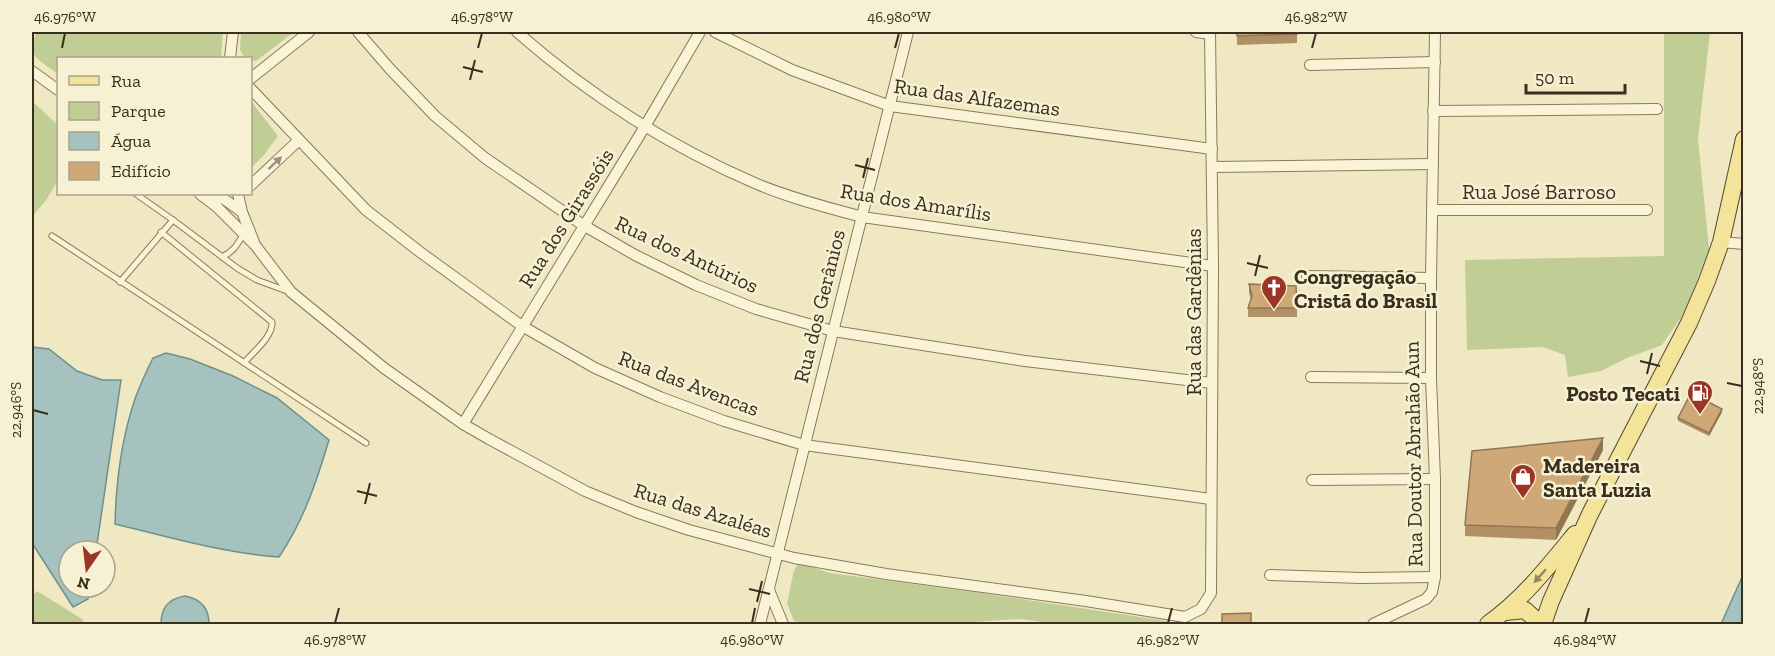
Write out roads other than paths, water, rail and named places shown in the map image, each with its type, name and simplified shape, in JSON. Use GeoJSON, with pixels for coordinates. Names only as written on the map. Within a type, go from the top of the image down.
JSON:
{"type":"FeatureCollection","features":[{"type":"Feature","properties":{"kind":"main road"},"geometry":{"type":"LineString","coordinates":[[1543,624],[1590,514],[1689,323],[1721,242],[1743,140]]}},
{"type":"Feature","properties":{"kind":"main road"},"geometry":{"type":"LineString","coordinates":[[1488,624],[1505,612],[1531,587],[1590,514]]}},
{"type":"Feature","properties":{"kind":"main road"},"geometry":{"type":"LineString","coordinates":[[1505,612],[1525,610],[1532,614],[1536,624]]}},
{"type":"Feature","properties":{"kind":"street"},"geometry":{"type":"LineString","coordinates":[[231,57],[233,32]]}},
{"type":"Feature","properties":{"kind":"street"},"geometry":{"type":"LineString","coordinates":[[252,77],[309,32]]}},
{"type":"Feature","properties":{"kind":"street","name":"Rua dos Antúrios"},"geometry":{"type":"LineString","coordinates":[[358,32],[435,116],[485,158],[584,225],[635,255],[696,285],[756,309],[832,332],[1025,361],[1212,383]]}},
{"type":"Feature","properties":{"kind":"street","name":"Rua dos Amarílis"},"geometry":{"type":"LineString","coordinates":[[517,32],[574,79],[644,128],[757,184],[809,203],[862,217],[1213,266]]}},
{"type":"Feature","properties":{"kind":"street","name":"Rua dos Girassóis"},"geometry":{"type":"LineString","coordinates":[[462,424],[644,128],[700,32]]}},
{"type":"Feature","properties":{"kind":"street","name":"Rua das Alfazemas"},"geometry":{"type":"LineString","coordinates":[[715,32],[792,70],[890,106],[1212,149]]}},
{"type":"Feature","properties":{"kind":"street","name":"Rua dos Gerânios"},"geometry":{"type":"LineString","coordinates":[[760,624],[908,32]]}},
{"type":"Feature","properties":{"kind":"street"},"geometry":{"type":"LineString","coordinates":[[1196,32],[1210,33]]}},
{"type":"Feature","properties":{"kind":"street","name":"Rua Doutor Abrahão Aun"},"geometry":{"type":"LineString","coordinates":[[1373,624],[1426,599],[1432,592],[1435,577],[1431,278],[1435,32]]}},
{"type":"Feature","properties":{"kind":"street","name":"Rua das Gardênias"},"geometry":{"type":"LineString","coordinates":[[1210,33],[1213,266],[1211,593]]}},
{"type":"Feature","properties":{"kind":"street"},"geometry":{"type":"LineString","coordinates":[[1310,65],[1435,62]]}},
{"type":"Feature","properties":{"kind":"street"},"geometry":{"type":"LineString","coordinates":[[32,71],[57,89]]}},
{"type":"Feature","properties":{"kind":"street","name":"Rua das Avencas"},"geometry":{"type":"LineString","coordinates":[[252,90],[366,210],[438,265],[522,326],[595,368],[660,397],[724,421],[804,445],[1211,499]]}},
{"type":"Feature","properties":{"kind":"street"},"geometry":{"type":"LineString","coordinates":[[1433,111],[1657,109]]}},
{"type":"Feature","properties":{"kind":"street"},"geometry":{"type":"LineString","coordinates":[[252,184],[300,140]]}},
{"type":"Feature","properties":{"kind":"street"},"geometry":{"type":"LineString","coordinates":[[1212,167],[1432,164]]}},
{"type":"Feature","properties":{"kind":"street"},"geometry":{"type":"LineString","coordinates":[[201,195],[217,207]]}},
{"type":"Feature","properties":{"kind":"street","name":"Rua das Azaléas"},"geometry":{"type":"LineString","coordinates":[[215,195],[217,207],[255,245],[291,292],[384,368],[462,424],[585,491],[636,512],[689,530],[777,554],[886,574],[1185,617],[1201,609],[1211,593]]}},
{"type":"Feature","properties":{"kind":"street"},"geometry":{"type":"LineString","coordinates":[[216,195],[242,212]]}},
{"type":"Feature","properties":{"kind":"street","name":"Rua das Azaléas"},"geometry":{"type":"LineString","coordinates":[[240,195],[242,212],[255,245]]}},
{"type":"Feature","properties":{"kind":"street","name":"Rua José Barroso"},"geometry":{"type":"LineString","coordinates":[[1432,210],[1647,210]]}},
{"type":"Feature","properties":{"kind":"street"},"geometry":{"type":"LineString","coordinates":[[1721,242],[1743,244]]}},
{"type":"Feature","properties":{"kind":"street"},"geometry":{"type":"LineString","coordinates":[[1308,276],[1431,278]]}},
{"type":"Feature","properties":{"kind":"street"},"geometry":{"type":"LineString","coordinates":[[1311,377],[1431,378]]}},
{"type":"Feature","properties":{"kind":"street"},"geometry":{"type":"LineString","coordinates":[[1312,480],[1435,479]]}},
{"type":"Feature","properties":{"kind":"street"},"geometry":{"type":"LineString","coordinates":[[1270,575],[1361,578],[1435,577]]}},
{"type":"Feature","properties":{"kind":"street"},"geometry":{"type":"LineString","coordinates":[[769,590],[783,624]]}},
{"type":"Feature","properties":{"kind":"lane"},"geometry":{"type":"LineString","coordinates":[[137,195],[257,280],[291,292]]}},
{"type":"Feature","properties":{"kind":"lane"},"geometry":{"type":"LineString","coordinates":[[120,282],[173,220]]}},
{"type":"Feature","properties":{"kind":"lane"},"geometry":{"type":"LineString","coordinates":[[161,232],[272,322],[268,335],[244,363]]}},
{"type":"Feature","properties":{"kind":"lane"},"geometry":{"type":"LineString","coordinates":[[222,257],[235,249],[243,235]]}},
{"type":"Feature","properties":{"kind":"lane"},"geometry":{"type":"LineString","coordinates":[[52,236],[366,443]]}},
{"type":"Feature","properties":{"kind":"water"},"geometry":{"type":"Polygon","coordinates":[[[32,347],[49,349],[77,371],[102,380],[121,380],[98,539],[57,539],[57,582],[32,543],[32,347]]]}},
{"type":"Feature","properties":{"kind":"water"},"geometry":{"type":"Polygon","coordinates":[[[166,353],[190,359],[233,376],[277,398],[329,440],[308,501],[296,529],[279,557],[217,548],[115,524],[121,459],[131,411],[153,358],[166,353]]]}},
{"type":"Feature","properties":{"kind":"water"},"geometry":{"type":"Polygon","coordinates":[[[1743,575],[1743,624],[1721,624],[1743,575]]]}},
{"type":"Feature","properties":{"kind":"water"},"geometry":{"type":"Polygon","coordinates":[[[185,596],[196,599],[203,605],[208,613],[209,624],[161,624],[162,613],[167,605],[174,599],[185,596]]]}},
{"type":"Feature","properties":{"kind":"water"},"geometry":{"type":"Polygon","coordinates":[[[68,599],[88,599],[73,607],[68,599]]]}},
{"type":"Feature","properties":{"kind":"place","name":"Congregação Cristã do Brasil"},"geometry":{"type":"Point","coordinates":[1274,311]}},
{"type":"Feature","properties":{"kind":"place","name":"Posto Tecati"},"geometry":{"type":"Point","coordinates":[1700,416]}},
{"type":"Feature","properties":{"kind":"place","name":"Madereira Santa Luzia"},"geometry":{"type":"Point","coordinates":[1523,500]}}]}
